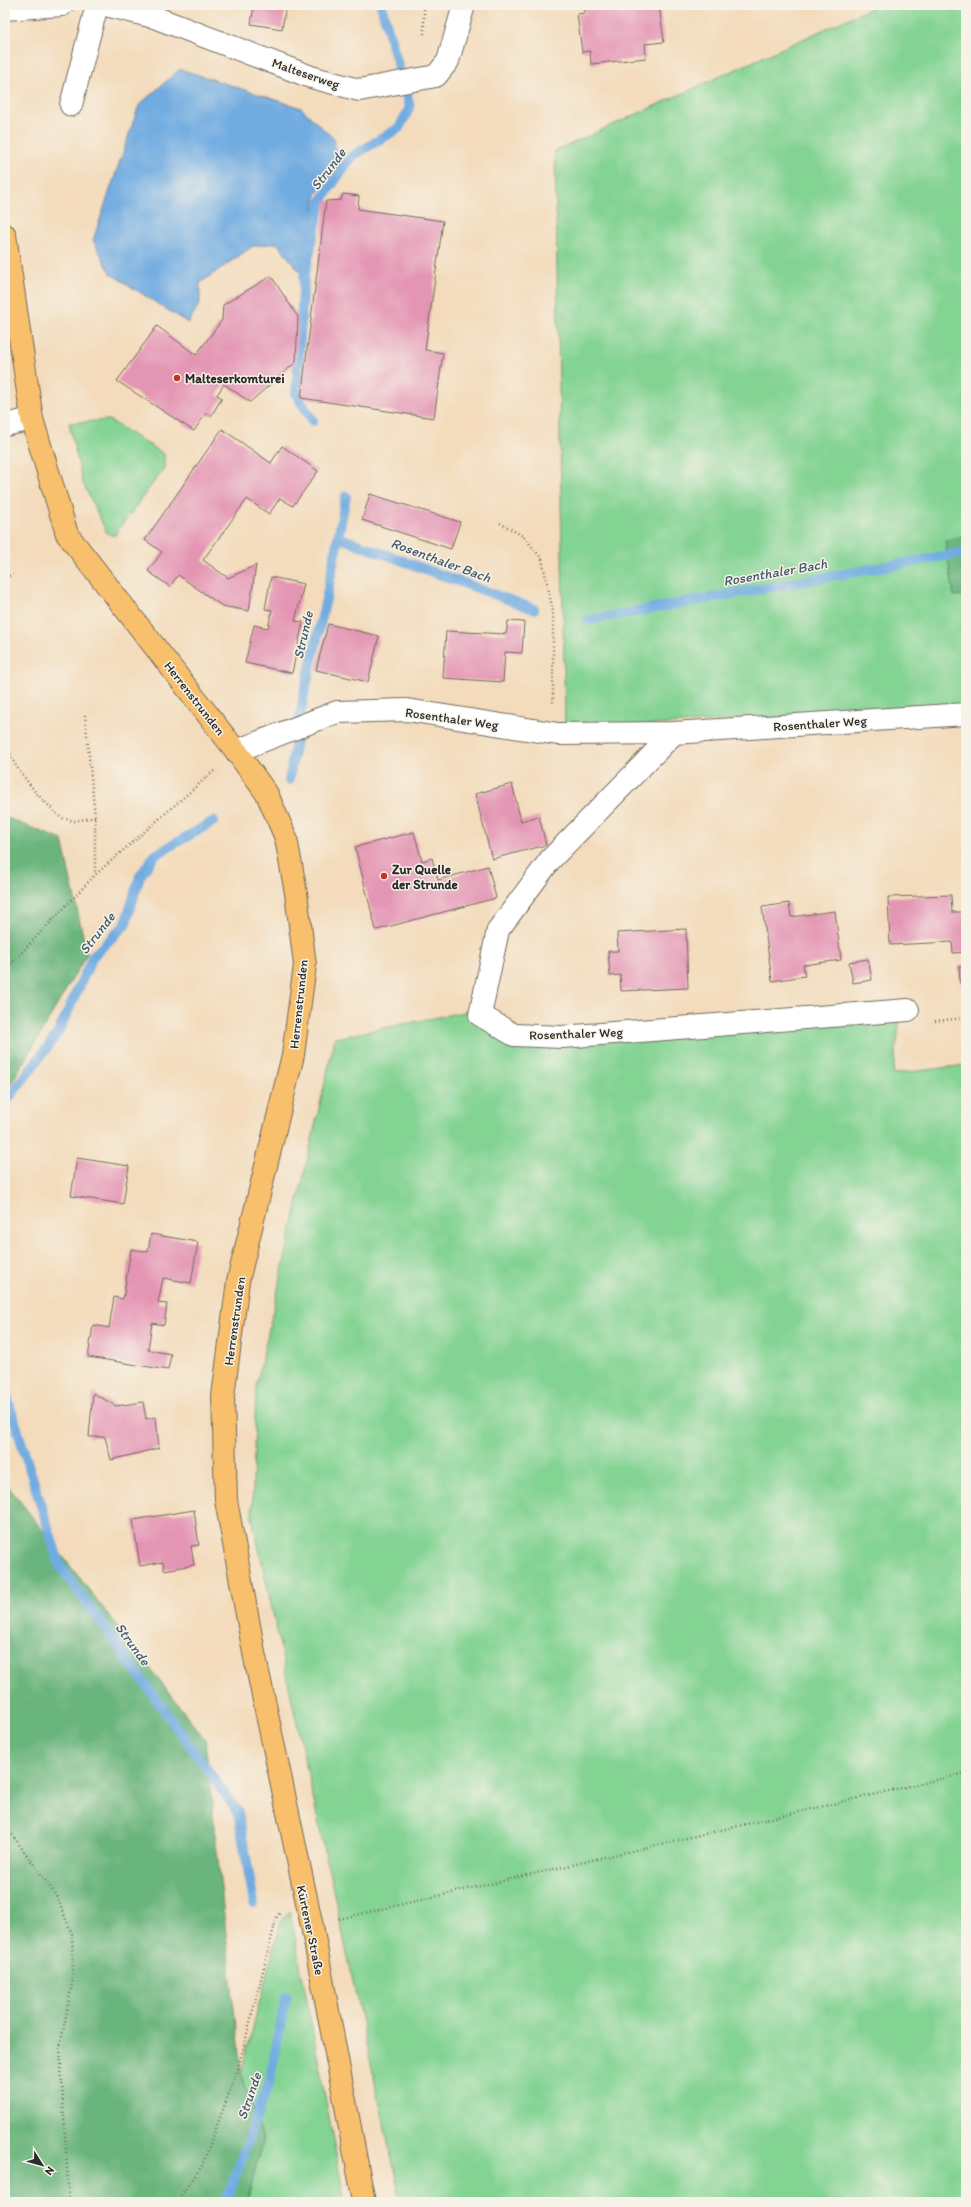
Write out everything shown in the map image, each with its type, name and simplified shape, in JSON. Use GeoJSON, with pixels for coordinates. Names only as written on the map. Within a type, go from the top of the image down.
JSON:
{"type":"FeatureCollection","features":[{"type":"Feature","properties":{"kind":"main road","name":"Herrenstrunden"},"geometry":{"type":"LineString","coordinates":[[5,235],[32,419],[67,534],[267,794],[286,838],[296,893],[305,965],[293,1055],[238,1281],[224,1396],[226,1500],[255,1658]]}},
{"type":"Feature","properties":{"kind":"main road","name":"Kürtener Straße"},"geometry":{"type":"LineString","coordinates":[[255,1658],[303,1890],[312,1926],[364,2202]]}},
{"type":"Feature","properties":{"kind":"street"},"geometry":{"type":"LineString","coordinates":[[5,8],[62,5]]}},
{"type":"Feature","properties":{"kind":"street"},"geometry":{"type":"LineString","coordinates":[[71,105],[98,5]]}},
{"type":"Feature","properties":{"kind":"street","name":"Malteserweg"},"geometry":{"type":"LineString","coordinates":[[106,5],[154,17],[311,76],[359,90],[436,76],[448,61],[464,5]]}},
{"type":"Feature","properties":{"kind":"street"},"geometry":{"type":"LineString","coordinates":[[5,425],[32,419]]}},
{"type":"Feature","properties":{"kind":"street","name":"Rosenthaler Weg"},"geometry":{"type":"LineString","coordinates":[[236,752],[261,740],[337,712],[407,710],[554,734],[674,733],[966,714]]}},
{"type":"Feature","properties":{"kind":"street","name":"Rosenthaler Weg"},"geometry":{"type":"LineString","coordinates":[[674,733],[550,860],[498,930],[480,1015],[514,1035],[562,1037],[908,1010]]}},
{"type":"Feature","properties":{"kind":"path"},"geometry":{"type":"LineString","coordinates":[[500,523],[523,536],[542,558],[553,612],[554,734]]}},
{"type":"Feature","properties":{"kind":"path"},"geometry":{"type":"LineString","coordinates":[[5,577],[13,576]]}},
{"type":"Feature","properties":{"kind":"path"},"geometry":{"type":"LineString","coordinates":[[85,716],[95,817],[95,875]]}},
{"type":"Feature","properties":{"kind":"path"},"geometry":{"type":"LineString","coordinates":[[5,743],[16,766],[36,793],[61,818],[75,821],[95,817]]}},
{"type":"Feature","properties":{"kind":"path"},"geometry":{"type":"LineString","coordinates":[[5,970],[11,961],[95,875],[236,752]]}},
{"type":"Feature","properties":{"kind":"path"},"geometry":{"type":"LineString","coordinates":[[5,983],[11,961]]}},
{"type":"Feature","properties":{"kind":"path"},"geometry":{"type":"LineString","coordinates":[[312,1926],[966,1773]]}},
{"type":"Feature","properties":{"kind":"path"},"geometry":{"type":"LineString","coordinates":[[5,1825],[56,1894],[72,1934],[73,1978],[60,2048],[69,2202]]}},
{"type":"Feature","properties":{"kind":"path"},"geometry":{"type":"LineString","coordinates":[[176,2202],[202,2166],[238,2069],[276,1916],[303,1890]]}},
{"type":"Feature","properties":{"kind":"green space"},"geometry":{"type":"Polygon","coordinates":[[[878,5],[966,5],[966,536],[945,540],[954,596],[966,595],[966,707],[565,730],[555,151],[878,5]]]}},
{"type":"Feature","properties":{"kind":"green space"},"geometry":{"type":"Polygon","coordinates":[[[109,420],[164,454],[164,468],[114,536],[107,533],[82,481],[69,423],[109,420]]]}},
{"type":"Feature","properties":{"kind":"green space"},"geometry":{"type":"Polygon","coordinates":[[[966,536],[966,595],[954,596],[945,540],[966,536]]]}},
{"type":"Feature","properties":{"kind":"green space"},"geometry":{"type":"Polygon","coordinates":[[[5,817],[62,840],[87,954],[5,1094],[5,817]]]}},
{"type":"Feature","properties":{"kind":"green space"},"geometry":{"type":"Polygon","coordinates":[[[473,1010],[511,1042],[900,1017],[893,1074],[966,1065],[966,2202],[401,2202],[252,1517],[256,1386],[335,1038],[473,1010]]]}},
{"type":"Feature","properties":{"kind":"green space"},"geometry":{"type":"Polygon","coordinates":[[[5,1482],[205,1739],[241,2073],[263,2138],[247,2202],[5,2202],[5,1482]]]}},
{"type":"Feature","properties":{"kind":"green space"},"geometry":{"type":"Polygon","coordinates":[[[290,1912],[345,2202],[247,2202],[263,2138],[241,2073],[281,1920],[290,1912]]]}},
{"type":"Feature","properties":{"kind":"water"},"geometry":{"type":"Polygon","coordinates":[[[180,69],[301,108],[334,139],[340,164],[316,194],[304,277],[277,243],[253,246],[200,283],[200,303],[188,323],[111,274],[93,240],[139,105],[180,69]]]}},
{"type":"Feature","properties":{"kind":"building"},"geometry":{"type":"Polygon","coordinates":[[[254,5],[286,5],[282,29],[251,24],[254,5]]]}},
{"type":"Feature","properties":{"kind":"building"},"geometry":{"type":"Polygon","coordinates":[[[584,5],[659,5],[664,42],[645,44],[646,58],[591,64],[590,51],[582,52],[577,14],[585,13],[584,5]]]}},
{"type":"Feature","properties":{"kind":"building"},"geometry":{"type":"Polygon","coordinates":[[[732,5],[750,5],[750,9],[732,5]]]}},
{"type":"Feature","properties":{"kind":"building"},"geometry":{"type":"Polygon","coordinates":[[[343,194],[359,196],[358,209],[443,221],[425,350],[443,353],[434,418],[301,398],[326,201],[341,200],[343,194]]]}},
{"type":"Feature","properties":{"kind":"building"},"geometry":{"type":"Polygon","coordinates":[[[271,276],[298,317],[296,362],[250,402],[224,384],[217,395],[222,398],[211,416],[206,413],[194,431],[117,381],[157,326],[196,355],[222,320],[223,305],[271,276]]]}},
{"type":"Feature","properties":{"kind":"building"},"geometry":{"type":"Polygon","coordinates":[[[222,429],[271,463],[282,446],[318,471],[293,506],[280,498],[269,514],[247,499],[203,560],[228,578],[256,565],[249,611],[222,606],[178,575],[170,587],[148,571],[162,552],[145,540],[222,429]]]}},
{"type":"Feature","properties":{"kind":"building"},"geometry":{"type":"Polygon","coordinates":[[[370,494],[460,522],[451,549],[362,520],[370,494]]]}},
{"type":"Feature","properties":{"kind":"building"},"geometry":{"type":"Polygon","coordinates":[[[271,577],[304,584],[295,621],[303,622],[292,673],[245,663],[254,625],[268,628],[272,610],[265,609],[271,577]]]}},
{"type":"Feature","properties":{"kind":"building"},"geometry":{"type":"Polygon","coordinates":[[[508,621],[524,622],[522,653],[505,652],[503,682],[443,678],[446,631],[506,634],[508,621]]]}},
{"type":"Feature","properties":{"kind":"building"},"geometry":{"type":"Polygon","coordinates":[[[328,624],[379,636],[368,682],[316,670],[328,624]]]}},
{"type":"Feature","properties":{"kind":"building"},"geometry":{"type":"Polygon","coordinates":[[[512,784],[521,821],[539,816],[546,845],[492,859],[475,794],[512,784]]]}},
{"type":"Feature","properties":{"kind":"building"},"geometry":{"type":"Polygon","coordinates":[[[414,832],[422,861],[432,858],[438,880],[488,866],[496,898],[376,930],[355,847],[414,832]]]}},
{"type":"Feature","properties":{"kind":"building"},"geometry":{"type":"Polygon","coordinates":[[[951,895],[952,912],[966,912],[966,952],[953,953],[952,942],[890,945],[888,897],[951,895]]]}},
{"type":"Feature","properties":{"kind":"building"},"geometry":{"type":"Polygon","coordinates":[[[789,903],[791,917],[835,911],[841,960],[803,965],[805,976],[772,981],[762,907],[789,903]]]}},
{"type":"Feature","properties":{"kind":"building"},"geometry":{"type":"Polygon","coordinates":[[[686,929],[688,988],[621,991],[620,975],[610,976],[608,951],[618,951],[617,933],[686,929]]]}},
{"type":"Feature","properties":{"kind":"building"},"geometry":{"type":"Polygon","coordinates":[[[868,959],[872,980],[853,983],[849,962],[868,959]]]}},
{"type":"Feature","properties":{"kind":"building"},"geometry":{"type":"Polygon","coordinates":[[[959,966],[966,966],[966,982],[960,983],[959,966]]]}},
{"type":"Feature","properties":{"kind":"building"},"geometry":{"type":"Polygon","coordinates":[[[77,1158],[129,1166],[123,1204],[71,1196],[77,1158]]]}},
{"type":"Feature","properties":{"kind":"building"},"geometry":{"type":"Polygon","coordinates":[[[151,1234],[198,1242],[191,1283],[163,1278],[158,1303],[167,1304],[164,1325],[152,1323],[148,1350],[171,1354],[168,1370],[88,1357],[93,1325],[109,1328],[114,1297],[123,1299],[131,1249],[148,1252],[151,1234]]]}},
{"type":"Feature","properties":{"kind":"building"},"geometry":{"type":"Polygon","coordinates":[[[93,1393],[116,1406],[143,1402],[146,1419],[156,1417],[159,1448],[111,1460],[105,1437],[89,1437],[93,1393]]]}},
{"type":"Feature","properties":{"kind":"building"},"geometry":{"type":"Polygon","coordinates":[[[194,1510],[199,1545],[191,1546],[194,1565],[164,1570],[163,1562],[140,1566],[133,1520],[194,1510]]]}},
{"type":"Feature","properties":{"kind":"waterway","name":"Strunde"},"geometry":{"type":"LineString","coordinates":[[313,421],[296,394],[304,277],[321,201],[351,157],[399,128],[410,107],[381,5]]}},
{"type":"Feature","properties":{"kind":"waterway","name":"Strunde"},"geometry":{"type":"LineString","coordinates":[[289,780],[304,694],[328,590],[346,496]]}},
{"type":"Feature","properties":{"kind":"waterway","name":"Rosenthaler Bach"},"geometry":{"type":"LineString","coordinates":[[338,537],[534,609]]}},
{"type":"Feature","properties":{"kind":"waterway","name":"Rosenthaler Bach"},"geometry":{"type":"LineString","coordinates":[[588,620],[966,552]]}},
{"type":"Feature","properties":{"kind":"waterway","name":"Strunde"},"geometry":{"type":"LineString","coordinates":[[5,1103],[58,1033],[93,956],[125,925],[140,876],[155,855],[214,821]]}},
{"type":"Feature","properties":{"kind":"waterway","name":"Strunde"},"geometry":{"type":"LineString","coordinates":[[5,1390],[60,1566],[238,1812],[254,1903]]}},
{"type":"Feature","properties":{"kind":"waterway","name":"Strunde"},"geometry":{"type":"LineString","coordinates":[[226,2202],[270,2079],[286,1996]]}},
{"type":"Feature","properties":{"kind":"place","name":"Malteserkomturei"},"geometry":{"type":"Point","coordinates":[177,378]}},
{"type":"Feature","properties":{"kind":"place","name":"Zur Quelle der Strunde"},"geometry":{"type":"Point","coordinates":[384,876]}}]}
